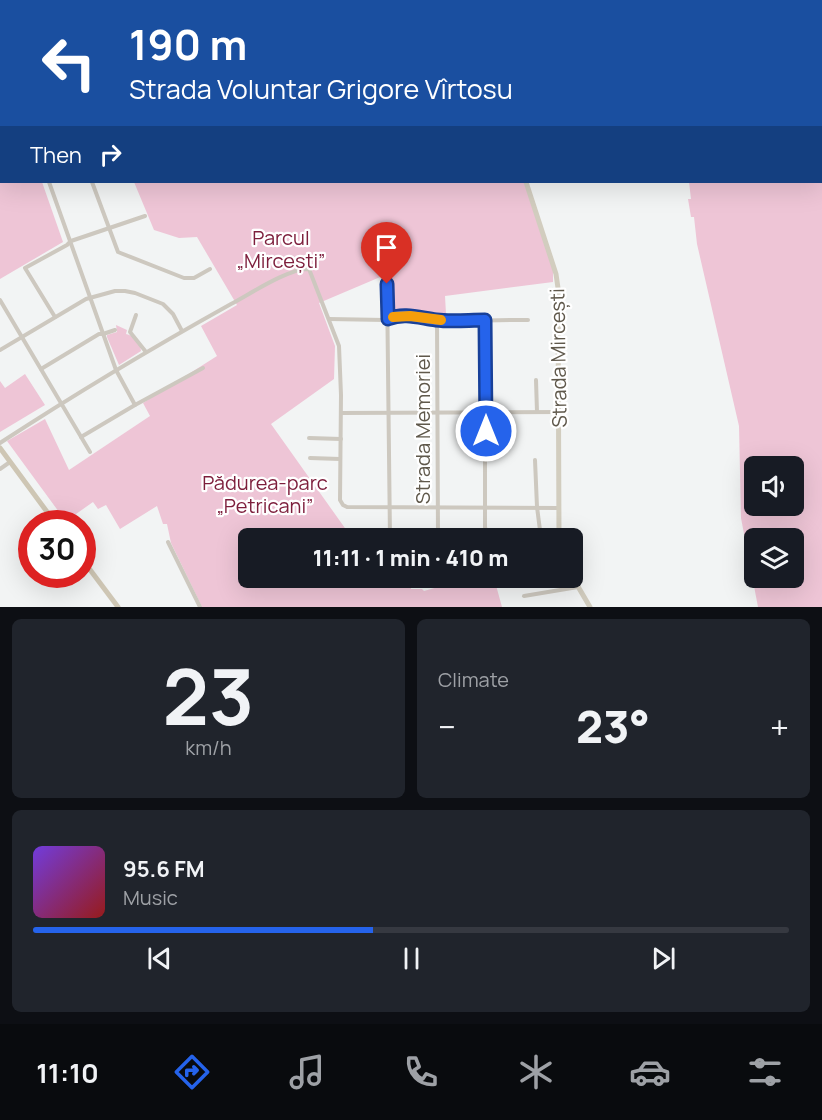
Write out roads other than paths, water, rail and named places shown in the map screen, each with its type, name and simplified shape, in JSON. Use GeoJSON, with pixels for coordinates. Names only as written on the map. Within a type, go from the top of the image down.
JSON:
{"type":"FeatureCollection","features":[{"type":"Feature","properties":{"kind":"main road","name":"Strada Mircești"},"geometry":{"type":"LineString","coordinates":[[526,183],[556,274],[558,288],[559,528]]}},
{"type":"Feature","properties":{"kind":"main road"},"geometry":{"type":"LineString","coordinates":[[0,448],[46,510]]}},
{"type":"Feature","properties":{"kind":"main road"},"geometry":{"type":"LineString","coordinates":[[96,578],[118,607]]}},
{"type":"Feature","properties":{"kind":"main road"},"geometry":{"type":"LineString","coordinates":[[579,588],[590,607]]}},
{"type":"Feature","properties":{"kind":"street"},"geometry":{"type":"LineString","coordinates":[[49,183],[116,370],[135,405]]}},
{"type":"Feature","properties":{"kind":"street"},"geometry":{"type":"LineString","coordinates":[[92,183],[118,252],[184,278],[195,278],[210,269]]}},
{"type":"Feature","properties":{"kind":"street"},"geometry":{"type":"LineString","coordinates":[[55,317],[25,268],[67,245],[70,241],[145,216]]}},
{"type":"Feature","properties":{"kind":"street"},"geometry":{"type":"LineString","coordinates":[[0,442],[182,331],[265,285],[299,269],[309,269],[339,346],[340,500],[342,504],[347,507],[558,508]]}},
{"type":"Feature","properties":{"kind":"street"},"geometry":{"type":"LineString","coordinates":[[387,284],[390,528]]}},
{"type":"Feature","properties":{"kind":"street"},"geometry":{"type":"LineString","coordinates":[[0,350],[86,298],[104,292],[135,293],[163,304],[173,314],[182,331]]}},
{"type":"Feature","properties":{"kind":"street"},"geometry":{"type":"LineString","coordinates":[[0,300],[90,452]]}},
{"type":"Feature","properties":{"kind":"street"},"geometry":{"type":"LineString","coordinates":[[136,315],[130,332],[146,352]]}},
{"type":"Feature","properties":{"kind":"street"},"geometry":{"type":"LineString","coordinates":[[329,319],[385,320],[410,316],[437,320],[528,320]]}},
{"type":"Feature","properties":{"kind":"street","name":"Strada Memoriei"},"geometry":{"type":"LineString","coordinates":[[437,320],[438,528]]}},
{"type":"Feature","properties":{"kind":"street"},"geometry":{"type":"LineString","coordinates":[[485,320],[485,528]]}},
{"type":"Feature","properties":{"kind":"street"},"geometry":{"type":"LineString","coordinates":[[41,369],[99,334],[115,330]]}},
{"type":"Feature","properties":{"kind":"street"},"geometry":{"type":"LineString","coordinates":[[81,436],[203,368]]}},
{"type":"Feature","properties":{"kind":"street"},"geometry":{"type":"LineString","coordinates":[[536,380],[537,412]]}},
{"type":"Feature","properties":{"kind":"street"},"geometry":{"type":"LineString","coordinates":[[341,413],[559,412]]}},
{"type":"Feature","properties":{"kind":"street"},"geometry":{"type":"LineString","coordinates":[[309,438],[341,439]]}},
{"type":"Feature","properties":{"kind":"street"},"geometry":{"type":"LineString","coordinates":[[310,458],[340,459]]}},
{"type":"Feature","properties":{"kind":"street"},"geometry":{"type":"LineString","coordinates":[[535,460],[540,528]]}},
{"type":"Feature","properties":{"kind":"street"},"geometry":{"type":"LineString","coordinates":[[0,469],[11,462]]}},
{"type":"Feature","properties":{"kind":"street"},"geometry":{"type":"LineString","coordinates":[[168,542],[200,607]]}},
{"type":"Feature","properties":{"kind":"street"},"geometry":{"type":"LineString","coordinates":[[525,596],[572,588]]}},
{"type":"Feature","properties":{"kind":"park label","name":"Parcul „Mircești”"},"geometry":{"type":"Point","coordinates":[281,248]}},
{"type":"Feature","properties":{"kind":"park label","name":"Pădurea-parc „Petricani”"},"geometry":{"type":"Point","coordinates":[265,494]}}]}
